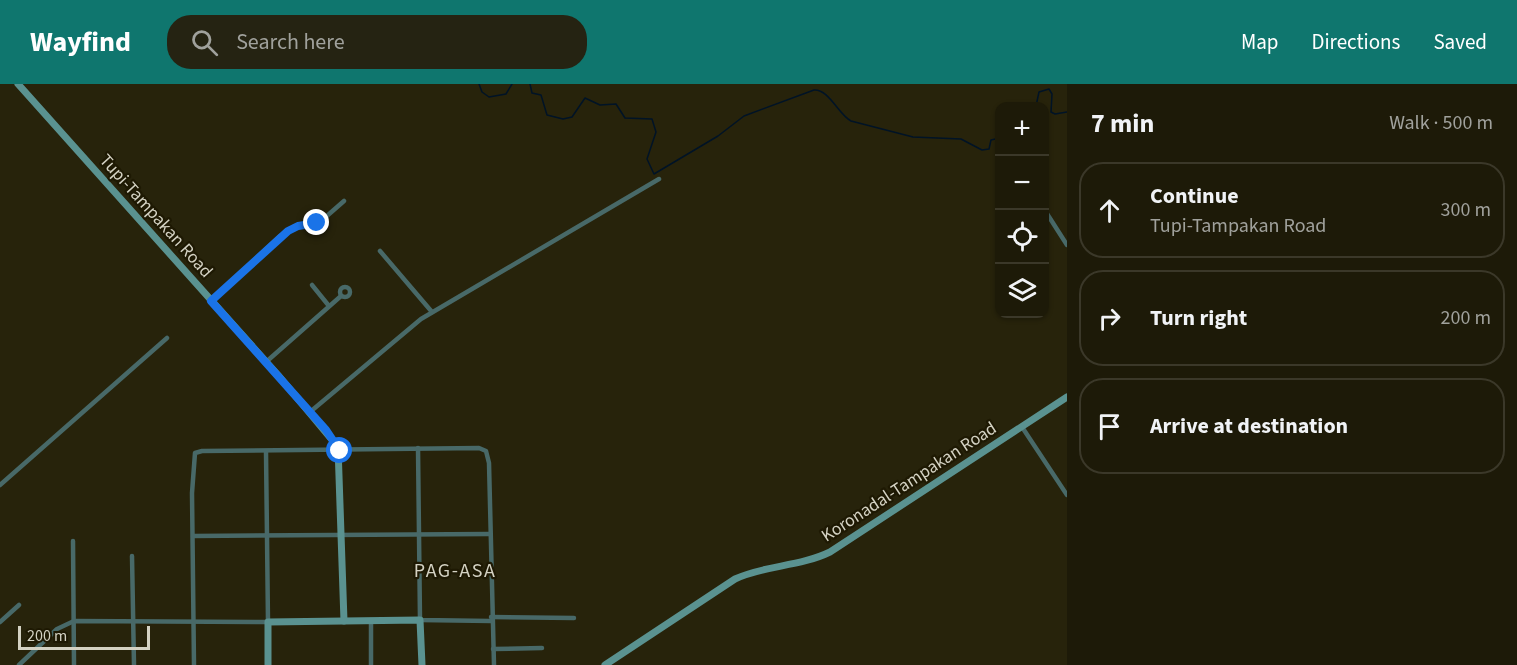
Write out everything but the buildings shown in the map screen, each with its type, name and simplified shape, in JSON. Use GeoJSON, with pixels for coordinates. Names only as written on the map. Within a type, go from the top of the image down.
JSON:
{"type":"FeatureCollection","features":[{"type":"Feature","properties":{"kind":"main road","name":"Tupi-Tampakan Road"},"geometry":{"type":"LineString","coordinates":[[18,84],[310,412],[340,451]]}},
{"type":"Feature","properties":{"kind":"main road","name":"Koronadal-Tampakan Road"},"geometry":{"type":"LineString","coordinates":[[605,665],[735,579],[752,572],[808,561],[830,552],[1067,397]]}},
{"type":"Feature","properties":{"kind":"main road"},"geometry":{"type":"LineString","coordinates":[[340,451],[344,621]]}},
{"type":"Feature","properties":{"kind":"main road"},"geometry":{"type":"LineString","coordinates":[[268,665],[268,622],[420,620],[422,665]]}},
{"type":"Feature","properties":{"kind":"street"},"geometry":{"type":"LineString","coordinates":[[310,412],[398,336],[432,312],[659,179]]}},
{"type":"Feature","properties":{"kind":"street"},"geometry":{"type":"LineString","coordinates":[[211,301],[280,236],[298,226],[320,222],[344,201]]}},
{"type":"Feature","properties":{"kind":"street"},"geometry":{"type":"LineString","coordinates":[[1045,210],[1067,245]]}},
{"type":"Feature","properties":{"kind":"street"},"geometry":{"type":"LineString","coordinates":[[380,251],[432,312]]}},
{"type":"Feature","properties":{"kind":"street"},"geometry":{"type":"LineString","coordinates":[[312,285],[329,306]]}},
{"type":"Feature","properties":{"kind":"street"},"geometry":{"type":"LineString","coordinates":[[266,362],[342,296]]}},
{"type":"Feature","properties":{"kind":"street"},"geometry":{"type":"LineString","coordinates":[[0,485],[167,338]]}},
{"type":"Feature","properties":{"kind":"street"},"geometry":{"type":"LineString","coordinates":[[1022,427],[1067,495]]}},
{"type":"Feature","properties":{"kind":"street"},"geometry":{"type":"LineString","coordinates":[[418,448],[420,620],[574,618]]}},
{"type":"Feature","properties":{"kind":"street"},"geometry":{"type":"LineString","coordinates":[[194,665],[192,461],[195,453],[202,451],[340,451],[418,448],[479,448],[486,451],[489,463],[491,619],[494,665]]}},
{"type":"Feature","properties":{"kind":"street"},"geometry":{"type":"LineString","coordinates":[[19,665],[57,629],[74,621],[268,622],[266,452]]}},
{"type":"Feature","properties":{"kind":"street"},"geometry":{"type":"LineString","coordinates":[[193,536],[489,534]]}},
{"type":"Feature","properties":{"kind":"street"},"geometry":{"type":"LineString","coordinates":[[73,541],[74,665]]}},
{"type":"Feature","properties":{"kind":"street"},"geometry":{"type":"LineString","coordinates":[[132,556],[134,665]]}},
{"type":"Feature","properties":{"kind":"street"},"geometry":{"type":"LineString","coordinates":[[0,622],[19,605]]}},
{"type":"Feature","properties":{"kind":"street"},"geometry":{"type":"LineString","coordinates":[[371,620],[371,665]]}},
{"type":"Feature","properties":{"kind":"street"},"geometry":{"type":"LineString","coordinates":[[493,649],[542,648]]}},
{"type":"Feature","properties":{"kind":"waterway"},"geometry":{"type":"LineString","coordinates":[[479,84],[482,92],[489,97],[506,94],[512,84]]}},
{"type":"Feature","properties":{"kind":"waterway"},"geometry":{"type":"LineString","coordinates":[[530,84],[532,93],[541,95],[547,115],[563,119],[572,117],[585,98],[600,105],[616,104],[625,118],[652,119],[656,132],[647,159],[654,174],[718,136],[744,116],[814,90],[824,93],[851,121],[913,137],[961,139],[982,150],[989,149],[991,140],[995,139]]}},
{"type":"Feature","properties":{"kind":"waterway"},"geometry":{"type":"LineString","coordinates":[[1037,102],[1039,92],[1049,89],[1052,94],[1051,112],[1055,114],[1067,112]]}},
{"type":"Feature","properties":{"kind":"district","name":"PAG-ASA"},"geometry":{"type":"Point","coordinates":[455,571]}},
{"type":"Feature","properties":{"kind":"route"},"geometry":{"type":"LineString","coordinates":[[317,223],[298,226],[280,236],[211,301],[326,430],[340,451]]}}]}
